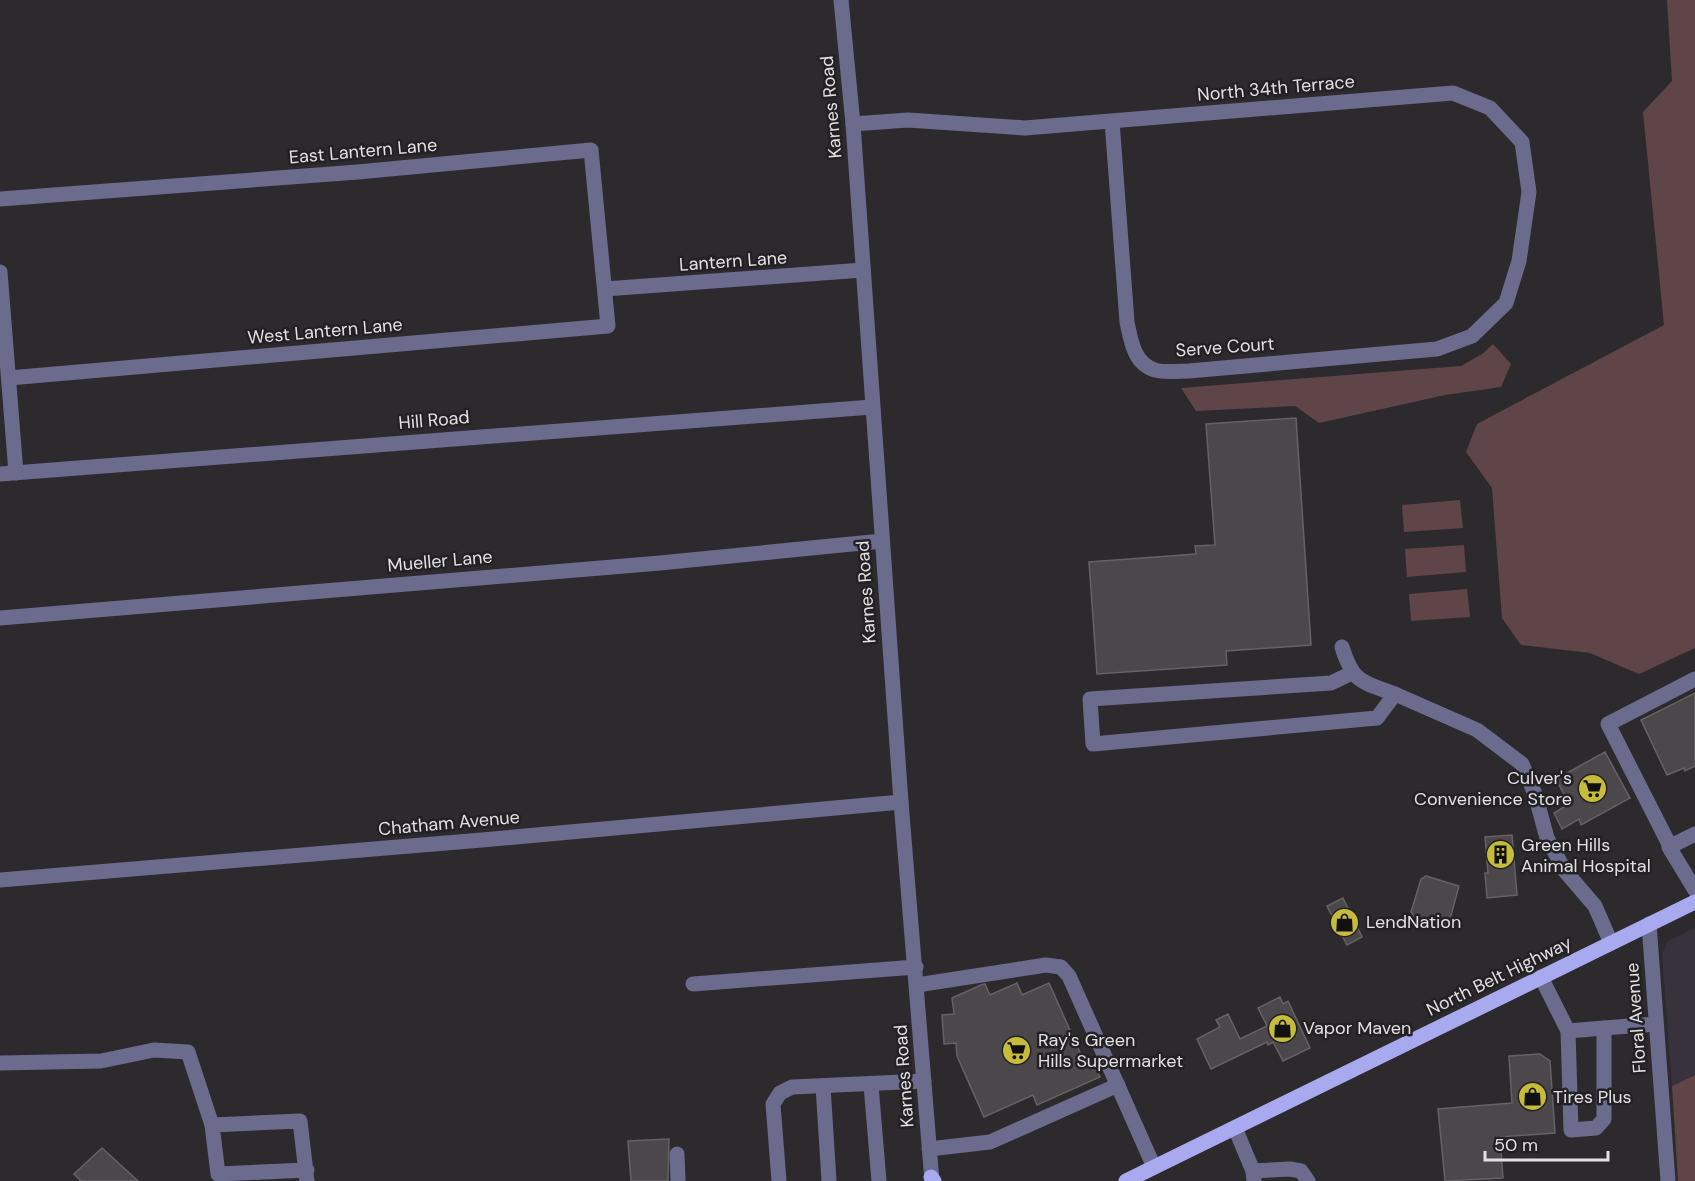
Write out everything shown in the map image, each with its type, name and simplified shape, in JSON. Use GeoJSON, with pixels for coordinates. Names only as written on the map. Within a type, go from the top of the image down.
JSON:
{"type":"FeatureCollection","features":[{"type":"Feature","properties":{"kind":"main road","name":"North Belt Highway"},"geometry":{"type":"LineString","coordinates":[[1126,1181],[1695,902]]}},
{"type":"Feature","properties":{"kind":"street","name":"Karnes Road"},"geometry":{"type":"LineString","coordinates":[[841,0],[853,124],[901,802],[932,1180]]}},
{"type":"Feature","properties":{"kind":"street","name":"North 34th Terrace"},"geometry":{"type":"LineString","coordinates":[[853,124],[908,120],[1025,128],[1453,93],[1490,108],[1522,142],[1529,192],[1519,261],[1506,303]]}},
{"type":"Feature","properties":{"kind":"street","name":"Serve Court"},"geometry":{"type":"LineString","coordinates":[[1112,121],[1127,322],[1132,345],[1139,361],[1155,370],[1189,371],[1437,349],[1472,336],[1506,303]]}},
{"type":"Feature","properties":{"kind":"street","name":"East Lantern Lane"},"geometry":{"type":"LineString","coordinates":[[0,199],[358,172],[591,150],[605,289]]}},
{"type":"Feature","properties":{"kind":"street","name":"Lantern Lane"},"geometry":{"type":"LineString","coordinates":[[605,289],[863,270]]}},
{"type":"Feature","properties":{"kind":"street"},"geometry":{"type":"LineString","coordinates":[[0,272],[9,378],[8,474]]}},
{"type":"Feature","properties":{"kind":"street","name":"West Lantern Lane"},"geometry":{"type":"LineString","coordinates":[[9,378],[608,326],[605,289]]}},
{"type":"Feature","properties":{"kind":"street","name":"Hill Road"},"geometry":{"type":"LineString","coordinates":[[8,474],[872,407]]}},
{"type":"Feature","properties":{"kind":"street","name":"Mueller Lane"},"geometry":{"type":"LineString","coordinates":[[0,618],[660,563],[882,541]]}},
{"type":"Feature","properties":{"kind":"street"},"geometry":{"type":"LineString","coordinates":[[1342,647],[1348,665],[1362,682],[1477,730],[1522,764],[1535,794],[1547,838],[1565,871],[1595,906],[1611,943]]}},
{"type":"Feature","properties":{"kind":"street"},"geometry":{"type":"LineString","coordinates":[[1353,673],[1331,683],[1090,699],[1093,744],[1377,718],[1395,694]]}},
{"type":"Feature","properties":{"kind":"street"},"geometry":{"type":"LineString","coordinates":[[1695,679],[1608,724],[1695,890]]}},
{"type":"Feature","properties":{"kind":"street","name":"Chatham Avenue"},"geometry":{"type":"LineString","coordinates":[[0,880],[901,802]]}},
{"type":"Feature","properties":{"kind":"street"},"geometry":{"type":"LineString","coordinates":[[1670,846],[1695,834]]}},
{"type":"Feature","properties":{"kind":"street","name":"Floral Avenue"},"geometry":{"type":"LineString","coordinates":[[1649,924],[1668,1181]]}},
{"type":"Feature","properties":{"kind":"street"},"geometry":{"type":"LineString","coordinates":[[917,985],[1046,965],[1061,967],[1069,976],[1154,1167]]}},
{"type":"Feature","properties":{"kind":"street"},"geometry":{"type":"LineString","coordinates":[[693,984],[916,967]]}},
{"type":"Feature","properties":{"kind":"street"},"geometry":{"type":"LineString","coordinates":[[1541,977],[1568,1031],[1570,1130],[1596,1128],[1604,1119],[1604,1028]]}},
{"type":"Feature","properties":{"kind":"street"},"geometry":{"type":"LineString","coordinates":[[1568,1031],[1656,1024]]}},
{"type":"Feature","properties":{"kind":"street"},"geometry":{"type":"LineString","coordinates":[[0,1063],[101,1061],[154,1050],[188,1052],[212,1125],[218,1174],[307,1175],[300,1120],[212,1125]]}},
{"type":"Feature","properties":{"kind":"street"},"geometry":{"type":"LineString","coordinates":[[778,1181],[773,1104],[780,1093],[792,1087],[924,1081]]}},
{"type":"Feature","properties":{"kind":"street"},"geometry":{"type":"LineString","coordinates":[[871,1085],[879,1181]]}},
{"type":"Feature","properties":{"kind":"street"},"geometry":{"type":"LineString","coordinates":[[929,1149],[990,1142],[1118,1085]]}},
{"type":"Feature","properties":{"kind":"street"},"geometry":{"type":"LineString","coordinates":[[823,1086],[829,1181]]}},
{"type":"Feature","properties":{"kind":"street"},"geometry":{"type":"LineString","coordinates":[[1235,1128],[1254,1176],[1290,1169],[1301,1171],[1308,1181]]}},
{"type":"Feature","properties":{"kind":"street"},"geometry":{"type":"LineString","coordinates":[[677,1154],[678,1181]]}},
{"type":"Feature","properties":{"kind":"shaded area"},"geometry":{"type":"Polygon","coordinates":[[[1667,0],[1695,0],[1695,648],[1639,674],[1590,653],[1521,645],[1502,618],[1492,488],[1466,452],[1477,424],[1664,325],[1643,112],[1672,81],[1667,0]]]}},
{"type":"Feature","properties":{"kind":"shaded area"},"geometry":{"type":"Polygon","coordinates":[[[1493,344],[1511,364],[1501,387],[1445,395],[1319,423],[1295,406],[1196,411],[1181,388],[1461,366],[1482,354],[1493,344]]]}},
{"type":"Feature","properties":{"kind":"shaded area"},"geometry":{"type":"Polygon","coordinates":[[[1460,500],[1463,528],[1404,532],[1402,505],[1460,500]]]}},
{"type":"Feature","properties":{"kind":"shaded area"},"geometry":{"type":"Polygon","coordinates":[[[1464,545],[1466,572],[1407,577],[1405,549],[1464,545]]]}},
{"type":"Feature","properties":{"kind":"shaded area"},"geometry":{"type":"Polygon","coordinates":[[[1467,589],[1470,617],[1411,621],[1409,594],[1467,589]]]}},
{"type":"Feature","properties":{"kind":"shaded area"},"geometry":{"type":"Polygon","coordinates":[[[1695,928],[1695,1075],[1672,1086],[1662,953],[1668,941],[1695,928]]]}},
{"type":"Feature","properties":{"kind":"shaded area"},"geometry":{"type":"Polygon","coordinates":[[[1695,1075],[1695,1181],[1678,1181],[1672,1086],[1695,1075]]]}},
{"type":"Feature","properties":{"kind":"building"},"geometry":{"type":"Polygon","coordinates":[[[1296,418],[1311,645],[1226,651],[1227,665],[1097,674],[1089,562],[1196,554],[1195,546],[1215,545],[1206,424],[1296,418]]]}},
{"type":"Feature","properties":{"kind":"building"},"geometry":{"type":"Polygon","coordinates":[[[1695,693],[1695,766],[1667,775],[1641,720],[1695,693]]]}},
{"type":"Feature","properties":{"kind":"building","name":"Culver's Convenience Store"},"geometry":{"type":"Polygon","coordinates":[[[1605,752],[1630,798],[1581,825],[1579,819],[1562,829],[1554,813],[1569,804],[1556,779],[1605,752]]]}},
{"type":"Feature","properties":{"kind":"building","name":"Green Hills Animal Hospital"},"geometry":{"type":"Polygon","coordinates":[[[1512,835],[1517,895],[1487,898],[1485,873],[1488,873],[1485,837],[1512,835]]]}},
{"type":"Feature","properties":{"kind":"building"},"geometry":{"type":"Polygon","coordinates":[[[1426,876],[1459,886],[1449,923],[1442,927],[1414,917],[1411,912],[1421,879],[1426,876]]]}},
{"type":"Feature","properties":{"kind":"building","name":"LendNation"},"geometry":{"type":"Polygon","coordinates":[[[1343,898],[1362,937],[1347,945],[1327,906],[1343,898]]]}},
{"type":"Feature","properties":{"kind":"building","name":"Ray's Green Hills Supermarket"},"geometry":{"type":"Polygon","coordinates":[[[1017,983],[1022,995],[1049,983],[1086,1066],[1093,1063],[1100,1077],[1037,1105],[1033,1095],[984,1117],[957,1056],[956,1043],[944,1044],[942,1015],[954,1014],[952,998],[981,985],[985,984],[990,995],[1017,983]]]}},
{"type":"Feature","properties":{"kind":"building"},"geometry":{"type":"Polygon","coordinates":[[[1280,997],[1283,1004],[1288,1001],[1310,1048],[1283,1061],[1273,1042],[1268,1045],[1267,1042],[1211,1069],[1197,1039],[1220,1027],[1216,1020],[1228,1014],[1240,1039],[1267,1026],[1258,1008],[1280,997]]]}},
{"type":"Feature","properties":{"kind":"building"},"geometry":{"type":"Polygon","coordinates":[[[1540,1054],[1550,1061],[1555,1133],[1500,1137],[1503,1178],[1445,1181],[1438,1109],[1512,1103],[1509,1056],[1540,1054]]]}},
{"type":"Feature","properties":{"kind":"building"},"geometry":{"type":"Polygon","coordinates":[[[669,1139],[668,1181],[631,1181],[628,1141],[669,1139]]]}},
{"type":"Feature","properties":{"kind":"building"},"geometry":{"type":"Polygon","coordinates":[[[102,1148],[138,1181],[81,1181],[74,1174],[102,1148]]]}},
{"type":"Feature","properties":{"kind":"place","name":"Culver's Convenience Store"},"geometry":{"type":"Point","coordinates":[1593,788]}},
{"type":"Feature","properties":{"kind":"place","name":"Green Hills Animal Hospital"},"geometry":{"type":"Point","coordinates":[1500,855]}},
{"type":"Feature","properties":{"kind":"place","name":"LendNation"},"geometry":{"type":"Point","coordinates":[1345,922]}},
{"type":"Feature","properties":{"kind":"place","name":"Vapor Maven"},"geometry":{"type":"Point","coordinates":[1282,1028]}},
{"type":"Feature","properties":{"kind":"place","name":"Ray's Green Hills Supermarket"},"geometry":{"type":"Point","coordinates":[1017,1050]}},
{"type":"Feature","properties":{"kind":"place","name":"Tires Plus"},"geometry":{"type":"Point","coordinates":[1532,1097]}}]}
